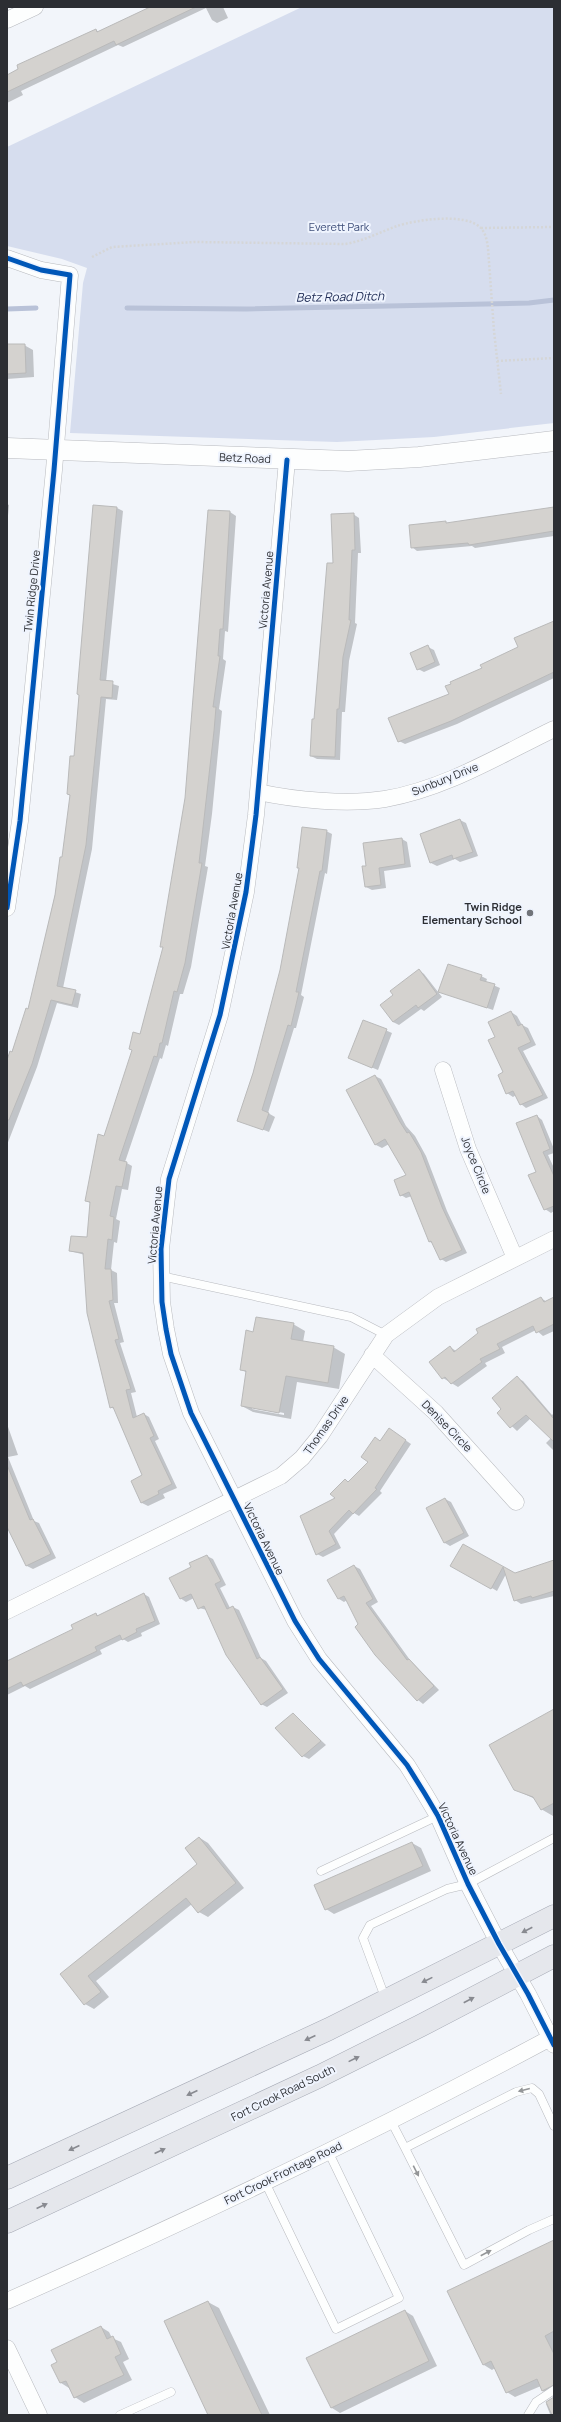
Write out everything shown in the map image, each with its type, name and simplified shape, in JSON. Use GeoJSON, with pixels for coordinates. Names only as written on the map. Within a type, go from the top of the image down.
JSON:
{"type":"FeatureCollection","features":[{"type":"Feature","properties":{"kind":"main road"},"geometry":{"type":"LineString","coordinates":[[7,2178],[386,2001],[554,1916]]}},
{"type":"Feature","properties":{"kind":"main road","name":"Fort Crook Road South"},"geometry":{"type":"LineString","coordinates":[[7,2222],[320,2076],[554,1956]]}},
{"type":"Feature","properties":{"kind":"street"},"geometry":{"type":"LineString","coordinates":[[7,20],[35,7]]}},
{"type":"Feature","properties":{"kind":"street","name":"Twin Ridge Drive"},"geometry":{"type":"LineString","coordinates":[[7,258],[41,270],[70,275],[20,821],[7,908]]}},
{"type":"Feature","properties":{"kind":"street","name":"Betz Road"},"geometry":{"type":"LineString","coordinates":[[7,448],[287,460],[348,461],[419,458],[554,441]]}},
{"type":"Feature","properties":{"kind":"street","name":"Victoria Avenue"},"geometry":{"type":"LineString","coordinates":[[287,460],[258,792],[246,892],[232,966],[220,1015],[169,1179],[161,1249],[161,1276],[166,1329],[180,1384],[191,1413],[295,1621],[332,1676],[407,1765],[438,1816],[468,1884],[499,1944],[553,2040]]}},
{"type":"Feature","properties":{"kind":"street","name":"Sunbury Drive"},"geometry":{"type":"LineString","coordinates":[[258,792],[272,795],[358,801],[406,794],[489,761],[554,729]]}},
{"type":"Feature","properties":{"kind":"street","name":"Joyce Circle"},"geometry":{"type":"LineString","coordinates":[[443,1070],[468,1149],[515,1258]]}},
{"type":"Feature","properties":{"kind":"street","name":"Thomas Drive"},"geometry":{"type":"LineString","coordinates":[[7,1611],[281,1476],[302,1458],[320,1436],[386,1335],[438,1297],[554,1239]]}},
{"type":"Feature","properties":{"kind":"street","name":"Denise Circle"},"geometry":{"type":"LineString","coordinates":[[372,1355],[436,1413],[516,1502]]}},
{"type":"Feature","properties":{"kind":"street","name":"Fort Crook Frontage Road"},"geometry":{"type":"LineString","coordinates":[[7,2301],[265,2182],[553,2040]]}},
{"type":"Feature","properties":{"kind":"street"},"geometry":{"type":"LineString","coordinates":[[7,2348],[38,2415]]}},
{"type":"Feature","properties":{"kind":"lane"},"geometry":{"type":"LineString","coordinates":[[161,1276],[351,1317],[386,1335]]}},
{"type":"Feature","properties":{"kind":"lane"},"geometry":{"type":"LineString","coordinates":[[321,1871],[438,1816]]}},
{"type":"Feature","properties":{"kind":"lane"},"geometry":{"type":"LineString","coordinates":[[386,2001],[363,1938],[370,1925],[447,1889],[468,1884],[554,1838]]}},
{"type":"Feature","properties":{"kind":"lane"},"geometry":{"type":"LineString","coordinates":[[405,2148],[516,2092],[532,2088],[540,2094],[554,2126]]}},
{"type":"Feature","properties":{"kind":"lane"},"geometry":{"type":"LineString","coordinates":[[391,2121],[464,2265],[529,2230],[554,2219]]}},
{"type":"Feature","properties":{"kind":"lane"},"geometry":{"type":"LineString","coordinates":[[265,2182],[336,2329],[399,2298],[328,2151]]}},
{"type":"Feature","properties":{"kind":"lane"},"geometry":{"type":"LineString","coordinates":[[528,2415],[536,2402],[554,2390]]}},
{"type":"Feature","properties":{"kind":"lane"},"geometry":{"type":"LineString","coordinates":[[120,2415],[171,2392]]}},
{"type":"Feature","properties":{"kind":"path"},"geometry":{"type":"LineString","coordinates":[[92,256],[112,247],[194,242],[345,244],[357,242],[406,224],[445,219],[461,220],[473,223],[481,228],[486,236],[488,248],[494,331],[501,394]]}},
{"type":"Feature","properties":{"kind":"path"},"geometry":{"type":"LineString","coordinates":[[481,228],[554,227]]}},
{"type":"Feature","properties":{"kind":"path"},"geometry":{"type":"LineString","coordinates":[[497,361],[554,358]]}},
{"type":"Feature","properties":{"kind":"green space","name":"Everett Park"},"geometry":{"type":"Polygon","coordinates":[[[302,7],[554,7],[554,423],[434,437],[337,442],[70,433],[83,283],[87,268],[62,259],[7,246],[7,147],[302,7]]]}},
{"type":"Feature","properties":{"kind":"building"},"geometry":{"type":"Polygon","coordinates":[[[150,7],[196,7],[116,45],[114,41],[7,92],[7,75],[18,69],[17,65],[96,29],[97,32],[150,7]]]}},
{"type":"Feature","properties":{"kind":"building"},"geometry":{"type":"Polygon","coordinates":[[[7,344],[25,344],[26,373],[7,374],[7,344]]]}},
{"type":"Feature","properties":{"kind":"building"},"geometry":{"type":"Polygon","coordinates":[[[93,505],[117,507],[100,680],[113,681],[112,698],[101,697],[86,845],[57,986],[76,990],[72,1005],[51,1000],[32,1064],[9,1120],[7,1120],[7,1060],[10,1051],[12,1052],[26,1008],[28,1009],[55,895],[60,857],[62,857],[70,795],[67,794],[70,756],[74,756],[79,695],[77,694],[93,505]]]}},
{"type":"Feature","properties":{"kind":"building"},"geometry":{"type":"Polygon","coordinates":[[[554,507],[554,531],[469,545],[468,543],[411,548],[409,525],[446,521],[446,523],[554,507]]]}},
{"type":"Feature","properties":{"kind":"building"},"geometry":{"type":"Polygon","coordinates":[[[208,510],[230,511],[223,629],[220,629],[218,656],[220,656],[213,707],[216,707],[214,731],[199,863],[202,863],[185,963],[177,992],[174,991],[162,1043],[160,1043],[157,1057],[154,1056],[119,1160],[127,1162],[122,1187],[116,1186],[110,1216],[114,1217],[112,1240],[108,1239],[105,1269],[111,1269],[113,1300],[109,1301],[119,1339],[115,1340],[131,1389],[126,1390],[133,1418],[144,1413],[154,1436],[150,1438],[172,1484],[158,1491],[159,1494],[141,1503],[131,1481],[142,1475],[113,1407],[110,1408],[87,1313],[83,1253],[69,1251],[71,1236],[87,1237],[90,1202],[85,1201],[98,1134],[104,1136],[132,1050],[129,1049],[133,1032],[140,1034],[163,947],[160,947],[185,798],[208,510]]]}},
{"type":"Feature","properties":{"kind":"building"},"geometry":{"type":"Polygon","coordinates":[[[354,513],[355,550],[352,550],[349,620],[351,620],[343,657],[339,709],[337,709],[335,757],[310,756],[312,719],[314,719],[327,563],[333,563],[331,514],[354,513]]]}},
{"type":"Feature","properties":{"kind":"building"},"geometry":{"type":"Polygon","coordinates":[[[554,621],[554,672],[451,721],[398,742],[388,718],[449,694],[445,686],[451,684],[450,682],[482,668],[480,665],[518,647],[514,638],[554,621]]]}},
{"type":"Feature","properties":{"kind":"building"},"geometry":{"type":"Polygon","coordinates":[[[428,645],[435,662],[417,670],[410,653],[428,645]]]}},
{"type":"Feature","properties":{"kind":"building"},"geometry":{"type":"Polygon","coordinates":[[[460,819],[473,852],[453,859],[452,855],[430,863],[420,834],[460,819]]]}},
{"type":"Feature","properties":{"kind":"building"},"geometry":{"type":"Polygon","coordinates":[[[302,827],[327,830],[322,871],[320,871],[296,992],[299,992],[291,1026],[288,1025],[262,1110],[269,1113],[263,1130],[237,1121],[253,1073],[280,970],[299,868],[297,868],[302,827]]]}},
{"type":"Feature","properties":{"kind":"building"},"geometry":{"type":"Polygon","coordinates":[[[402,838],[405,864],[379,868],[381,885],[365,887],[362,866],[366,866],[363,843],[402,838]]]}},
{"type":"Feature","properties":{"kind":"building"},"geometry":{"type":"Polygon","coordinates":[[[448,964],[482,975],[480,980],[495,984],[487,1008],[438,992],[448,964]]]}},
{"type":"Feature","properties":{"kind":"building"},"geometry":{"type":"Polygon","coordinates":[[[419,969],[437,994],[418,1008],[416,1005],[393,1022],[380,1005],[393,995],[390,991],[419,969]]]}},
{"type":"Feature","properties":{"kind":"building"},"geometry":{"type":"Polygon","coordinates":[[[511,1011],[518,1026],[522,1024],[531,1042],[518,1048],[543,1095],[520,1105],[513,1091],[506,1094],[498,1075],[503,1072],[488,1040],[495,1037],[488,1022],[511,1011]]]}},
{"type":"Feature","properties":{"kind":"building"},"geometry":{"type":"Polygon","coordinates":[[[363,1020],[387,1029],[372,1068],[348,1058],[363,1020]]]}},
{"type":"Feature","properties":{"kind":"building"},"geometry":{"type":"Polygon","coordinates":[[[375,1075],[400,1122],[407,1133],[409,1132],[421,1152],[442,1207],[462,1250],[440,1260],[431,1241],[429,1242],[409,1192],[400,1196],[394,1180],[406,1175],[385,1139],[375,1145],[346,1090],[375,1075]]]}},
{"type":"Feature","properties":{"kind":"building"},"geometry":{"type":"Polygon","coordinates":[[[537,1115],[550,1149],[543,1152],[554,1176],[554,1206],[544,1210],[528,1175],[536,1172],[516,1123],[537,1115]]]}},
{"type":"Feature","properties":{"kind":"building"},"geometry":{"type":"Polygon","coordinates":[[[541,1297],[544,1302],[554,1297],[554,1324],[536,1333],[533,1326],[497,1344],[500,1349],[480,1359],[482,1362],[451,1384],[445,1377],[442,1379],[429,1362],[450,1346],[454,1352],[478,1333],[476,1329],[541,1297]]]}},
{"type":"Feature","properties":{"kind":"building"},"geometry":{"type":"Polygon","coordinates":[[[256,1317],[294,1323],[291,1339],[334,1346],[328,1383],[286,1376],[279,1413],[241,1406],[246,1371],[240,1370],[246,1330],[253,1332],[256,1317]]]}},
{"type":"Feature","properties":{"kind":"building"},"geometry":{"type":"Polygon","coordinates":[[[517,1376],[554,1419],[554,1442],[526,1415],[510,1428],[497,1413],[501,1409],[492,1398],[517,1376]]]}},
{"type":"Feature","properties":{"kind":"building"},"geometry":{"type":"Polygon","coordinates":[[[389,1428],[406,1440],[375,1488],[377,1489],[353,1514],[349,1510],[329,1531],[336,1544],[316,1555],[300,1516],[335,1498],[330,1494],[345,1479],[348,1482],[368,1462],[361,1457],[375,1437],[380,1441],[389,1428]]]}},
{"type":"Feature","properties":{"kind":"building"},"geometry":{"type":"Polygon","coordinates":[[[7,1465],[30,1520],[33,1519],[51,1554],[26,1566],[7,1527],[7,1465]]]}},
{"type":"Feature","properties":{"kind":"building"},"geometry":{"type":"Polygon","coordinates":[[[445,1498],[464,1533],[444,1543],[426,1508],[445,1498]]]}},
{"type":"Feature","properties":{"kind":"building"},"geometry":{"type":"Polygon","coordinates":[[[463,1544],[515,1573],[554,1560],[554,1591],[532,1598],[531,1596],[514,1601],[503,1567],[491,1589],[450,1566],[463,1544]]]}},
{"type":"Feature","properties":{"kind":"building"},"geometry":{"type":"Polygon","coordinates":[[[207,1555],[221,1581],[215,1584],[227,1609],[233,1606],[257,1659],[260,1657],[283,1689],[261,1705],[226,1655],[204,1606],[198,1609],[191,1594],[180,1599],[169,1578],[191,1567],[189,1563],[207,1555]]]}},
{"type":"Feature","properties":{"kind":"building"},"geometry":{"type":"Polygon","coordinates":[[[354,1565],[373,1599],[366,1603],[407,1660],[409,1659],[434,1686],[417,1701],[375,1655],[355,1627],[358,1624],[344,1596],[338,1599],[327,1580],[354,1565]]]}},
{"type":"Feature","properties":{"kind":"building"},"geometry":{"type":"Polygon","coordinates":[[[144,1593],[155,1621],[136,1629],[137,1632],[122,1640],[120,1635],[95,1647],[97,1651],[23,1686],[21,1682],[7,1689],[7,1661],[73,1629],[71,1625],[96,1613],[97,1616],[144,1593]]]}},
{"type":"Feature","properties":{"kind":"building"},"geometry":{"type":"Polygon","coordinates":[[[554,1709],[554,1803],[541,1810],[533,1797],[514,1790],[489,1745],[554,1709]]]}},
{"type":"Feature","properties":{"kind":"building"},"geometry":{"type":"Polygon","coordinates":[[[293,1713],[321,1741],[302,1757],[275,1728],[293,1713]]]}},
{"type":"Feature","properties":{"kind":"building"},"geometry":{"type":"Polygon","coordinates":[[[199,1837],[236,1883],[198,1913],[186,1898],[88,1976],[101,1992],[84,2005],[60,1974],[197,1864],[185,1848],[199,1837]]]}},
{"type":"Feature","properties":{"kind":"building"},"geometry":{"type":"Polygon","coordinates":[[[412,1842],[423,1866],[325,1910],[314,1885],[412,1842]]]}},
{"type":"Feature","properties":{"kind":"building"},"geometry":{"type":"Polygon","coordinates":[[[554,2240],[554,2331],[545,2336],[554,2354],[554,2385],[542,2391],[537,2379],[506,2393],[491,2361],[483,2365],[447,2291],[554,2240]]]}},
{"type":"Feature","properties":{"kind":"building"},"geometry":{"type":"Polygon","coordinates":[[[208,2301],[262,2415],[208,2415],[164,2321],[208,2301]]]}},
{"type":"Feature","properties":{"kind":"building"},"geometry":{"type":"Polygon","coordinates":[[[405,2310],[429,2361],[331,2408],[306,2358],[405,2310]]]}},
{"type":"Feature","properties":{"kind":"building"},"geometry":{"type":"Polygon","coordinates":[[[101,2326],[107,2339],[113,2336],[121,2354],[115,2357],[124,2375],[74,2398],[66,2381],[60,2383],[51,2365],[57,2362],[51,2350],[101,2326]]]}},
{"type":"Feature","properties":{"kind":"building"},"geometry":{"type":"Polygon","coordinates":[[[554,2397],[554,2415],[552,2415],[546,2402],[554,2397]]]}},
{"type":"Feature","properties":{"kind":"waterway","name":"Betz Road Ditch"},"geometry":{"type":"LineString","coordinates":[[127,308],[246,309],[529,303],[554,300]]}},
{"type":"Feature","properties":{"kind":"waterway","name":"Betz Road Ditch"},"geometry":{"type":"LineString","coordinates":[[7,309],[36,308]]}},
{"type":"Feature","properties":{"kind":"cycle path"},"geometry":{"type":"LineString","coordinates":[[7,258],[41,270],[70,275],[54,470],[20,821],[7,908]]}},
{"type":"Feature","properties":{"kind":"cycle path"},"geometry":{"type":"LineString","coordinates":[[287,460],[256,815],[246,892],[220,1015],[169,1179],[161,1249],[162,1302],[166,1329],[171,1354],[191,1413],[295,1621],[319,1659],[407,1765],[425,1794],[438,1816],[468,1884],[554,2045]]}},
{"type":"Feature","properties":{"kind":"place","name":"Twin Ridge Elementary School"},"geometry":{"type":"Point","coordinates":[530,913]}}]}
